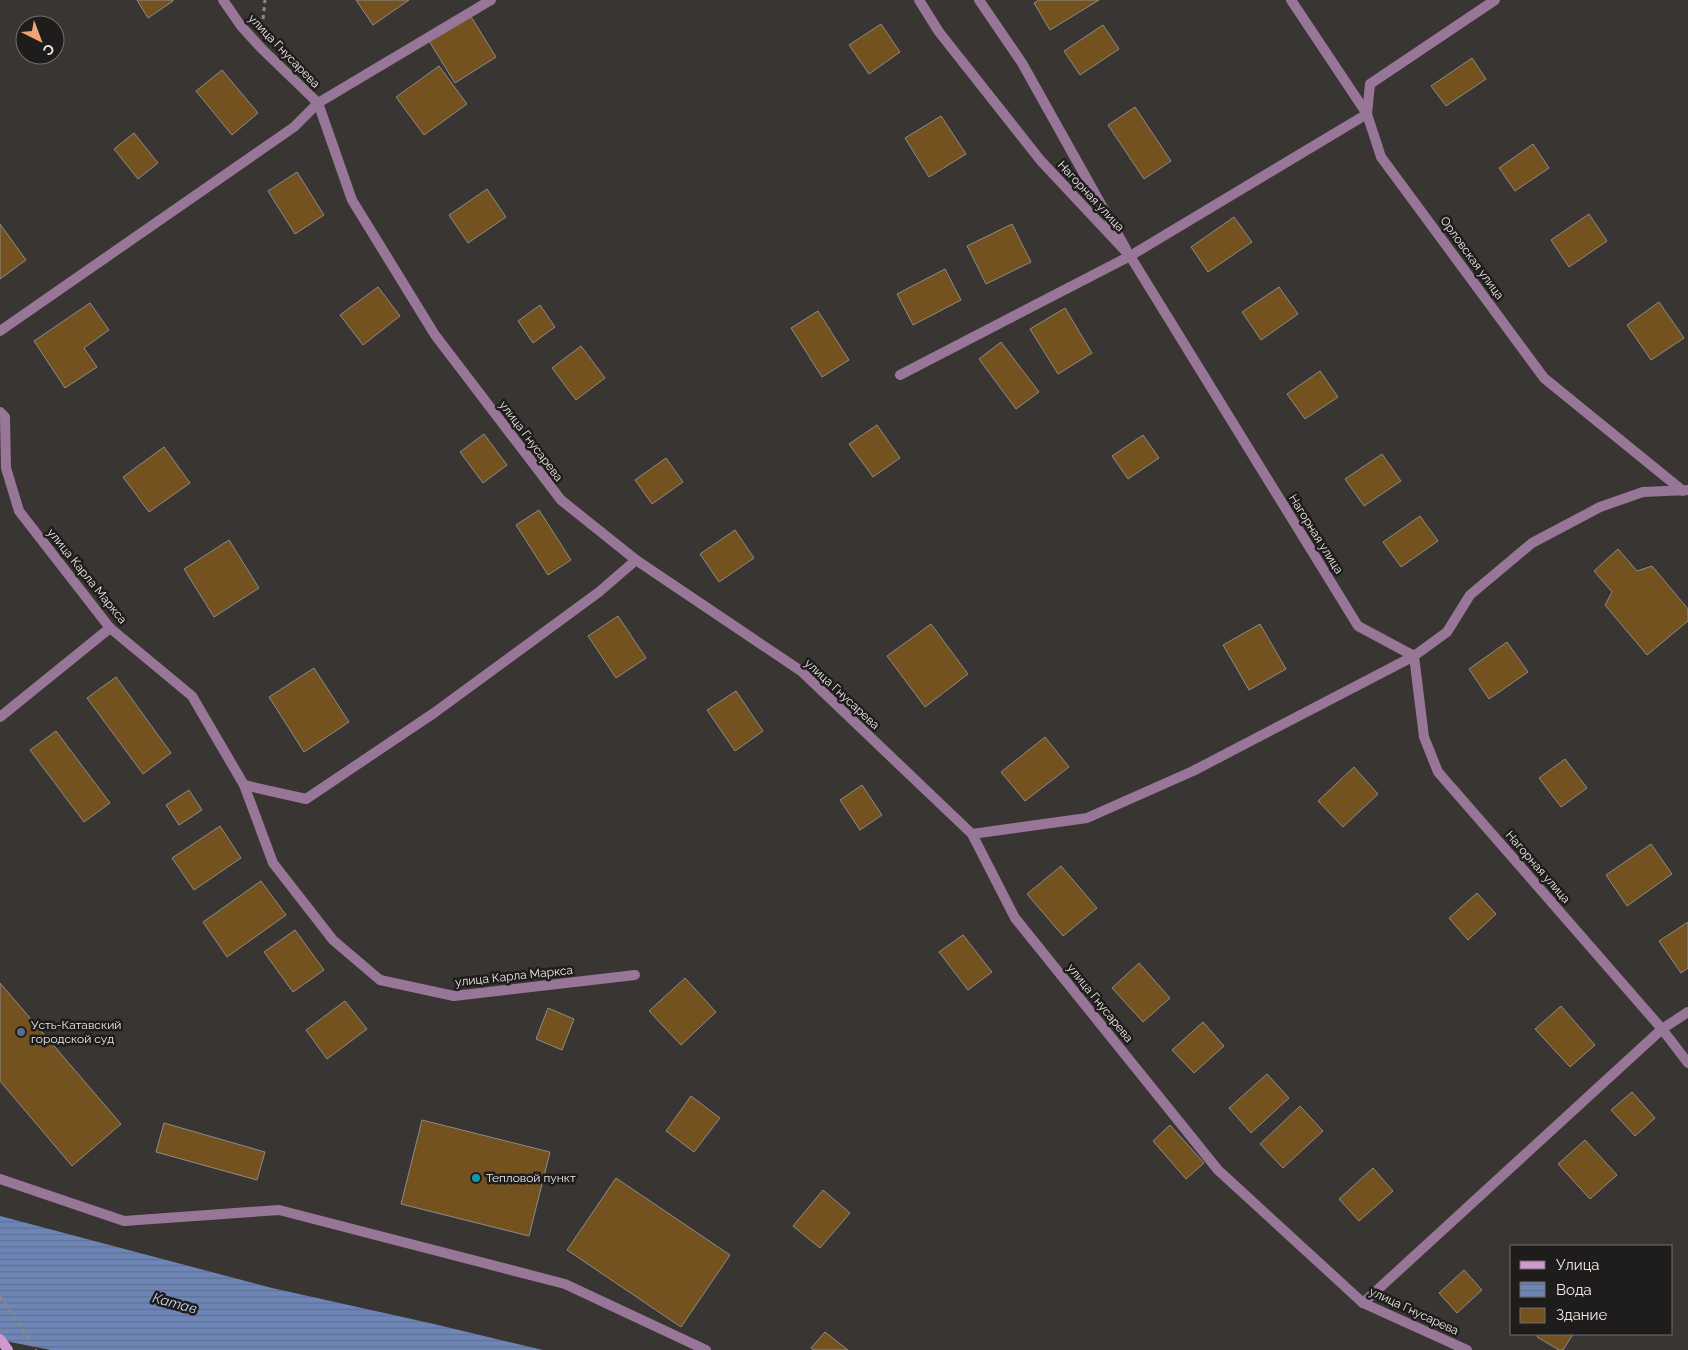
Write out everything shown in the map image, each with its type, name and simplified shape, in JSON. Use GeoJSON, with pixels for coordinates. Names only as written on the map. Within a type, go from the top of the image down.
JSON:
{"type":"FeatureCollection","features":[{"type":"Feature","properties":{"kind":"street","name":"улица Гнусарева"},"geometry":{"type":"LineString","coordinates":[[223,0],[241,26],[261,48],[318,103],[352,200],[435,335],[561,500],[636,560],[801,671],[972,834],[1015,918],[1218,1170],[1363,1303],[1467,1350]]}},
{"type":"Feature","properties":{"kind":"street"},"geometry":{"type":"LineString","coordinates":[[0,331],[294,127],[318,103],[491,0]]}},
{"type":"Feature","properties":{"kind":"street","name":"Нагорная улица"},"geometry":{"type":"LineString","coordinates":[[919,0],[939,32],[1041,161],[1130,256],[1358,626],[1414,656],[1424,737],[1438,772],[1662,1029],[1688,1063]]}},
{"type":"Feature","properties":{"kind":"street"},"geometry":{"type":"LineString","coordinates":[[979,0],[1022,63],[1130,256]]}},
{"type":"Feature","properties":{"kind":"street","name":"Орловская улица"},"geometry":{"type":"LineString","coordinates":[[1291,0],[1367,114],[1381,157],[1544,378],[1685,490]]}},
{"type":"Feature","properties":{"kind":"street"},"geometry":{"type":"LineString","coordinates":[[900,375],[1130,256],[1367,114],[1370,84],[1495,0]]}},
{"type":"Feature","properties":{"kind":"street","name":"улица Карла Маркса"},"geometry":{"type":"LineString","coordinates":[[0,412],[5,417],[3,467],[19,511],[110,628],[192,696],[244,785],[273,862],[333,940],[380,980],[454,996],[635,976]]}},
{"type":"Feature","properties":{"kind":"street"},"geometry":{"type":"LineString","coordinates":[[972,834],[1087,818],[1193,771],[1414,656],[1447,632],[1470,595],[1532,543],[1600,507],[1643,492],[1685,490]]}},
{"type":"Feature","properties":{"kind":"street"},"geometry":{"type":"LineString","coordinates":[[244,785],[306,799],[434,713],[599,592],[636,560]]}},
{"type":"Feature","properties":{"kind":"street"},"geometry":{"type":"LineString","coordinates":[[0,717],[110,628]]}},
{"type":"Feature","properties":{"kind":"street"},"geometry":{"type":"LineString","coordinates":[[1363,1303],[1662,1029],[1688,1012]]}},
{"type":"Feature","properties":{"kind":"street"},"geometry":{"type":"LineString","coordinates":[[0,1179],[124,1221],[279,1210],[566,1284],[706,1350]]}},
{"type":"Feature","properties":{"kind":"street"},"geometry":{"type":"LineString","coordinates":[[0,1339],[8,1350]]}},
{"type":"Feature","properties":{"kind":"path"},"geometry":{"type":"LineString","coordinates":[[0,1296],[36,1350]]}},
{"type":"Feature","properties":{"kind":"water","name":"Катав"},"geometry":{"type":"Polygon","coordinates":[[[0,1216],[272,1288],[543,1350],[51,1350],[0,1340],[0,1216]]]}},
{"type":"Feature","properties":{"kind":"building"},"geometry":{"type":"Polygon","coordinates":[[[137,0],[173,0],[173,1],[148,18],[137,0]]]}},
{"type":"Feature","properties":{"kind":"building"},"geometry":{"type":"Polygon","coordinates":[[[356,0],[409,0],[373,25],[356,0]]]}},
{"type":"Feature","properties":{"kind":"building"},"geometry":{"type":"Polygon","coordinates":[[[1039,0],[1099,0],[1050,30],[1034,3],[1039,0]]]}},
{"type":"Feature","properties":{"kind":"building"},"geometry":{"type":"Polygon","coordinates":[[[470,15],[496,57],[455,83],[429,41],[470,15]]]}},
{"type":"Feature","properties":{"kind":"building"},"geometry":{"type":"Polygon","coordinates":[[[881,24],[900,52],[869,74],[849,45],[881,24]]]}},
{"type":"Feature","properties":{"kind":"building"},"geometry":{"type":"Polygon","coordinates":[[[1103,25],[1119,49],[1080,75],[1064,51],[1103,25]]]}},
{"type":"Feature","properties":{"kind":"building"},"geometry":{"type":"Polygon","coordinates":[[[1472,58],[1486,79],[1446,106],[1431,86],[1472,58]]]}},
{"type":"Feature","properties":{"kind":"building"},"geometry":{"type":"Polygon","coordinates":[[[439,66],[467,104],[424,135],[396,97],[439,66]]]}},
{"type":"Feature","properties":{"kind":"building"},"geometry":{"type":"Polygon","coordinates":[[[222,70],[258,113],[232,135],[196,91],[222,70]]]}},
{"type":"Feature","properties":{"kind":"building"},"geometry":{"type":"Polygon","coordinates":[[[1135,107],[1171,161],[1144,179],[1108,125],[1135,107]]]}},
{"type":"Feature","properties":{"kind":"building"},"geometry":{"type":"Polygon","coordinates":[[[941,116],[966,154],[929,177],[905,138],[941,116]]]}},
{"type":"Feature","properties":{"kind":"building"},"geometry":{"type":"Polygon","coordinates":[[[134,133],[158,163],[138,179],[114,149],[134,133]]]}},
{"type":"Feature","properties":{"kind":"building"},"geometry":{"type":"Polygon","coordinates":[[[1533,144],[1549,168],[1515,191],[1499,168],[1533,144]]]}},
{"type":"Feature","properties":{"kind":"building"},"geometry":{"type":"Polygon","coordinates":[[[297,172],[324,215],[295,234],[268,191],[297,172]]]}},
{"type":"Feature","properties":{"kind":"building"},"geometry":{"type":"Polygon","coordinates":[[[487,189],[506,217],[468,243],[449,215],[487,189]]]}},
{"type":"Feature","properties":{"kind":"building"},"geometry":{"type":"Polygon","coordinates":[[[1589,214],[1607,241],[1569,267],[1551,240],[1589,214]]]}},
{"type":"Feature","properties":{"kind":"building"},"geometry":{"type":"Polygon","coordinates":[[[1234,217],[1252,242],[1208,272],[1191,247],[1234,217]]]}},
{"type":"Feature","properties":{"kind":"building"},"geometry":{"type":"Polygon","coordinates":[[[0,224],[26,260],[0,279],[0,224]]]}},
{"type":"Feature","properties":{"kind":"building"},"geometry":{"type":"Polygon","coordinates":[[[1012,224],[1031,262],[986,284],[967,246],[1012,224]]]}},
{"type":"Feature","properties":{"kind":"building"},"geometry":{"type":"Polygon","coordinates":[[[945,269],[961,300],[913,325],[897,294],[945,269]]]}},
{"type":"Feature","properties":{"kind":"building"},"geometry":{"type":"Polygon","coordinates":[[[378,287],[400,316],[363,345],[340,315],[378,287]]]}},
{"type":"Feature","properties":{"kind":"building"},"geometry":{"type":"Polygon","coordinates":[[[1279,287],[1298,314],[1261,340],[1242,312],[1279,287]]]}},
{"type":"Feature","properties":{"kind":"building"},"geometry":{"type":"Polygon","coordinates":[[[1659,302],[1684,338],[1651,360],[1627,325],[1659,302]]]}},
{"type":"Feature","properties":{"kind":"building"},"geometry":{"type":"Polygon","coordinates":[[[90,303],[109,330],[84,348],[97,367],[65,388],[34,341],[90,303]]]}},
{"type":"Feature","properties":{"kind":"building"},"geometry":{"type":"Polygon","coordinates":[[[540,305],[555,327],[533,343],[518,321],[540,305]]]}},
{"type":"Feature","properties":{"kind":"building"},"geometry":{"type":"Polygon","coordinates":[[[1065,308],[1092,353],[1058,374],[1030,329],[1065,308]]]}},
{"type":"Feature","properties":{"kind":"building"},"geometry":{"type":"Polygon","coordinates":[[[818,311],[849,360],[822,377],[791,328],[818,311]]]}},
{"type":"Feature","properties":{"kind":"building"},"geometry":{"type":"Polygon","coordinates":[[[1001,342],[1039,392],[1016,409],[979,359],[1001,342]]]}},
{"type":"Feature","properties":{"kind":"building"},"geometry":{"type":"Polygon","coordinates":[[[581,346],[605,378],[576,400],[552,368],[581,346]]]}},
{"type":"Feature","properties":{"kind":"building"},"geometry":{"type":"Polygon","coordinates":[[[1320,371],[1338,397],[1305,419],[1287,394],[1320,371]]]}},
{"type":"Feature","properties":{"kind":"building"},"geometry":{"type":"Polygon","coordinates":[[[877,425],[900,458],[873,477],[849,444],[877,425]]]}},
{"type":"Feature","properties":{"kind":"building"},"geometry":{"type":"Polygon","coordinates":[[[484,434],[507,465],[483,483],[460,452],[484,434]]]}},
{"type":"Feature","properties":{"kind":"building"},"geometry":{"type":"Polygon","coordinates":[[[1143,435],[1159,458],[1128,479],[1112,456],[1143,435]]]}},
{"type":"Feature","properties":{"kind":"building"},"geometry":{"type":"Polygon","coordinates":[[[164,447],[190,483],[149,512],[123,477],[164,447]]]}},
{"type":"Feature","properties":{"kind":"building"},"geometry":{"type":"Polygon","coordinates":[[[1382,454],[1401,481],[1364,506],[1345,479],[1382,454]]]}},
{"type":"Feature","properties":{"kind":"building"},"geometry":{"type":"Polygon","coordinates":[[[666,458],[683,482],[652,504],[635,480],[666,458]]]}},
{"type":"Feature","properties":{"kind":"building"},"geometry":{"type":"Polygon","coordinates":[[[539,510],[571,560],[548,575],[516,525],[539,510]]]}},
{"type":"Feature","properties":{"kind":"building"},"geometry":{"type":"Polygon","coordinates":[[[1420,516],[1438,541],[1401,567],[1383,542],[1420,516]]]}},
{"type":"Feature","properties":{"kind":"building"},"geometry":{"type":"Polygon","coordinates":[[[735,530],[754,558],[719,582],[700,554],[735,530]]]}},
{"type":"Feature","properties":{"kind":"building"},"geometry":{"type":"Polygon","coordinates":[[[229,540],[259,588],[214,617],[184,569],[229,540]]]}},
{"type":"Feature","properties":{"kind":"building"},"geometry":{"type":"Polygon","coordinates":[[[1618,549],[1637,571],[1652,566],[1688,609],[1688,621],[1647,655],[1605,605],[1612,592],[1594,571],[1618,549]]]}},
{"type":"Feature","properties":{"kind":"building"},"geometry":{"type":"Polygon","coordinates":[[[618,616],[646,658],[616,678],[588,636],[618,616]]]}},
{"type":"Feature","properties":{"kind":"building"},"geometry":{"type":"Polygon","coordinates":[[[931,624],[968,674],[925,707],[887,656],[931,624]]]}},
{"type":"Feature","properties":{"kind":"building"},"geometry":{"type":"Polygon","coordinates":[[[1260,624],[1286,669],[1249,690],[1223,645],[1260,624]]]}},
{"type":"Feature","properties":{"kind":"building"},"geometry":{"type":"Polygon","coordinates":[[[1507,642],[1528,672],[1489,699],[1469,669],[1507,642]]]}},
{"type":"Feature","properties":{"kind":"building"},"geometry":{"type":"Polygon","coordinates":[[[314,668],[349,722],[304,752],[269,697],[314,668]]]}},
{"type":"Feature","properties":{"kind":"building"},"geometry":{"type":"Polygon","coordinates":[[[116,677],[171,753],[143,774],[87,698],[116,677]]]}},
{"type":"Feature","properties":{"kind":"building"},"geometry":{"type":"Polygon","coordinates":[[[736,691],[763,731],[735,751],[707,710],[736,691]]]}},
{"type":"Feature","properties":{"kind":"building"},"geometry":{"type":"Polygon","coordinates":[[[56,731],[110,803],[84,822],[30,750],[56,731]]]}},
{"type":"Feature","properties":{"kind":"building"},"geometry":{"type":"Polygon","coordinates":[[[1045,737],[1069,767],[1025,801],[1001,772],[1045,737]]]}},
{"type":"Feature","properties":{"kind":"building"},"geometry":{"type":"Polygon","coordinates":[[[1565,759],[1587,788],[1561,807],[1539,778],[1565,759]]]}},
{"type":"Feature","properties":{"kind":"building"},"geometry":{"type":"Polygon","coordinates":[[[1354,767],[1378,794],[1343,827],[1318,801],[1354,767]]]}},
{"type":"Feature","properties":{"kind":"building"},"geometry":{"type":"Polygon","coordinates":[[[862,785],[882,815],[860,830],[840,800],[862,785]]]}},
{"type":"Feature","properties":{"kind":"building"},"geometry":{"type":"Polygon","coordinates":[[[189,790],[202,810],[179,825],[166,805],[189,790]]]}},
{"type":"Feature","properties":{"kind":"building"},"geometry":{"type":"Polygon","coordinates":[[[220,826],[241,858],[194,890],[172,858],[220,826]]]}},
{"type":"Feature","properties":{"kind":"building"},"geometry":{"type":"Polygon","coordinates":[[[1651,844],[1672,874],[1627,906],[1606,875],[1651,844]]]}},
{"type":"Feature","properties":{"kind":"building"},"geometry":{"type":"Polygon","coordinates":[[[1061,866],[1097,908],[1063,936],[1027,894],[1061,866]]]}},
{"type":"Feature","properties":{"kind":"building"},"geometry":{"type":"Polygon","coordinates":[[[261,881],[286,915],[227,957],[203,922],[261,881]]]}},
{"type":"Feature","properties":{"kind":"building"},"geometry":{"type":"Polygon","coordinates":[[[1477,893],[1496,914],[1468,940],[1449,918],[1477,893]]]}},
{"type":"Feature","properties":{"kind":"building"},"geometry":{"type":"Polygon","coordinates":[[[1688,922],[1688,968],[1681,973],[1659,941],[1688,922]]]}},
{"type":"Feature","properties":{"kind":"building"},"geometry":{"type":"Polygon","coordinates":[[[295,930],[324,970],[293,992],[264,952],[295,930]]]}},
{"type":"Feature","properties":{"kind":"building"},"geometry":{"type":"Polygon","coordinates":[[[963,935],[992,972],[968,990],[939,952],[963,935]]]}},
{"type":"Feature","properties":{"kind":"building"},"geometry":{"type":"Polygon","coordinates":[[[1139,963],[1170,998],[1143,1022],[1112,988],[1139,963]]]}},
{"type":"Feature","properties":{"kind":"building"},"geometry":{"type":"Polygon","coordinates":[[[685,978],[716,1012],[681,1045],[649,1011],[685,978]]]}},
{"type":"Feature","properties":{"kind":"building","name":"Усть-Катавский городской суд"},"geometry":{"type":"Polygon","coordinates":[[[0,983],[121,1124],[72,1166],[0,1081],[0,983]]]}},
{"type":"Feature","properties":{"kind":"building"},"geometry":{"type":"Polygon","coordinates":[[[345,1001],[367,1029],[327,1059],[306,1030],[345,1001]]]}},
{"type":"Feature","properties":{"kind":"building"},"geometry":{"type":"Polygon","coordinates":[[[1561,1006],[1595,1045],[1570,1067],[1535,1029],[1561,1006]]]}},
{"type":"Feature","properties":{"kind":"building"},"geometry":{"type":"Polygon","coordinates":[[[548,1008],[574,1019],[562,1050],[536,1039],[548,1008]]]}},
{"type":"Feature","properties":{"kind":"building"},"geometry":{"type":"Polygon","coordinates":[[[1203,1022],[1224,1046],[1194,1073],[1172,1050],[1203,1022]]]}},
{"type":"Feature","properties":{"kind":"building"},"geometry":{"type":"Polygon","coordinates":[[[1267,1074],[1289,1098],[1251,1133],[1229,1108],[1267,1074]]]}},
{"type":"Feature","properties":{"kind":"building"},"geometry":{"type":"Polygon","coordinates":[[[1632,1092],[1655,1118],[1635,1136],[1611,1110],[1632,1092]]]}},
{"type":"Feature","properties":{"kind":"building"},"geometry":{"type":"Polygon","coordinates":[[[691,1096],[720,1118],[694,1152],[666,1131],[691,1096]]]}},
{"type":"Feature","properties":{"kind":"building"},"geometry":{"type":"Polygon","coordinates":[[[1300,1106],[1323,1131],[1283,1168],[1260,1144],[1300,1106]]]}},
{"type":"Feature","properties":{"kind":"building","name":"Тепловой пункт"},"geometry":{"type":"Polygon","coordinates":[[[422,1120],[550,1152],[529,1236],[401,1204],[422,1120]]]}},
{"type":"Feature","properties":{"kind":"building"},"geometry":{"type":"Polygon","coordinates":[[[164,1123],[265,1152],[257,1180],[156,1152],[164,1123]]]}},
{"type":"Feature","properties":{"kind":"building"},"geometry":{"type":"Polygon","coordinates":[[[1170,1125],[1204,1163],[1186,1179],[1153,1141],[1170,1125]]]}},
{"type":"Feature","properties":{"kind":"building"},"geometry":{"type":"Polygon","coordinates":[[[1585,1140],[1617,1175],[1590,1199],[1558,1164],[1585,1140]]]}},
{"type":"Feature","properties":{"kind":"building"},"geometry":{"type":"Polygon","coordinates":[[[1373,1168],[1393,1191],[1359,1221],[1339,1199],[1373,1168]]]}},
{"type":"Feature","properties":{"kind":"building"},"geometry":{"type":"Polygon","coordinates":[[[616,1178],[730,1255],[681,1327],[567,1250],[616,1178]]]}},
{"type":"Feature","properties":{"kind":"building"},"geometry":{"type":"Polygon","coordinates":[[[823,1190],[850,1213],[820,1248],[793,1226],[823,1190]]]}},
{"type":"Feature","properties":{"kind":"building"},"geometry":{"type":"Polygon","coordinates":[[[1464,1270],[1482,1290],[1457,1313],[1439,1293],[1464,1270]]]}},
{"type":"Feature","properties":{"kind":"building"},"geometry":{"type":"Polygon","coordinates":[[[825,1332],[848,1350],[814,1350],[811,1348],[825,1332]]]}},
{"type":"Feature","properties":{"kind":"building"},"geometry":{"type":"Polygon","coordinates":[[[1538,1335],[1572,1335],[1563,1350],[1559,1350],[1537,1337],[1538,1335]]]}},
{"type":"Feature","properties":{"kind":"place","name":"Усть-Катавский городской суд"},"geometry":{"type":"Point","coordinates":[21,1032]}},
{"type":"Feature","properties":{"kind":"place","name":"Тепловой пункт"},"geometry":{"type":"Point","coordinates":[476,1178]}}]}
